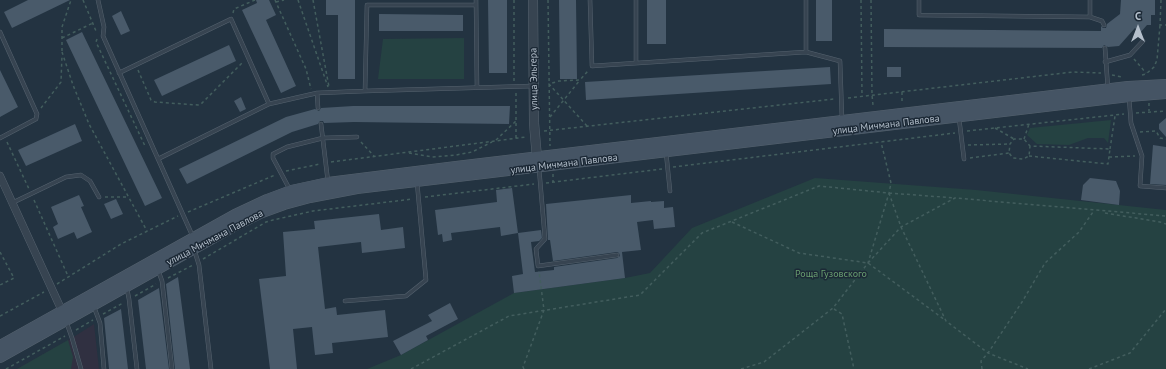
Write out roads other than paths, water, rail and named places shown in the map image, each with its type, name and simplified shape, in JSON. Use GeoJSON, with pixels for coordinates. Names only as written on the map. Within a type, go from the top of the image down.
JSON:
{"type":"FeatureCollection","features":[{"type":"Feature","properties":{"kind":"main road"},"geometry":{"type":"LineString","coordinates":[[1146,79],[1156,82],[1166,77]]}},
{"type":"Feature","properties":{"kind":"main road","name":"улица Мичмана Павлова"},"geometry":{"type":"LineString","coordinates":[[195,244],[235,215],[291,191],[328,188],[1108,94],[1146,79],[1166,85]]}},
{"type":"Feature","properties":{"kind":"main road","name":"улица Мичмана Павлова"},"geometry":{"type":"LineString","coordinates":[[1128,87],[1166,93]]}},
{"type":"Feature","properties":{"kind":"main road","name":"улица Мичмана Павлова"},"geometry":{"type":"LineString","coordinates":[[0,357],[64,316],[195,244],[262,212],[328,188]]}},
{"type":"Feature","properties":{"kind":"main road","name":"улица Мичмана Павлова"},"geometry":{"type":"LineString","coordinates":[[0,346],[93,304],[126,286],[157,264]]}},
{"type":"Feature","properties":{"kind":"street","name":"улица Эльгера"},"geometry":{"type":"LineString","coordinates":[[533,0],[534,123],[538,162]]}},
{"type":"Feature","properties":{"kind":"street"},"geometry":{"type":"LineString","coordinates":[[1,181],[64,316]]}},
{"type":"Feature","properties":{"kind":"lane"},"geometry":{"type":"LineString","coordinates":[[98,0],[104,36],[195,244],[199,265],[211,369]]}},
{"type":"Feature","properties":{"kind":"lane"},"geometry":{"type":"LineString","coordinates":[[476,0],[478,87]]}},
{"type":"Feature","properties":{"kind":"lane"},"geometry":{"type":"LineString","coordinates":[[590,0],[592,66],[806,52],[840,61],[843,126]]}},
{"type":"Feature","properties":{"kind":"lane"},"geometry":{"type":"LineString","coordinates":[[636,0],[636,62]]}},
{"type":"Feature","properties":{"kind":"lane"},"geometry":{"type":"LineString","coordinates":[[806,0],[806,52]]}},
{"type":"Feature","properties":{"kind":"lane"},"geometry":{"type":"LineString","coordinates":[[918,0],[919,15],[1090,17],[1102,21],[1104,26]]}},
{"type":"Feature","properties":{"kind":"lane"},"geometry":{"type":"LineString","coordinates":[[1090,0],[1090,17]]}},
{"type":"Feature","properties":{"kind":"lane"},"geometry":{"type":"LineString","coordinates":[[365,91],[368,5],[476,5]]}},
{"type":"Feature","properties":{"kind":"lane"},"geometry":{"type":"LineString","coordinates":[[120,73],[231,19],[270,104]]}},
{"type":"Feature","properties":{"kind":"lane"},"geometry":{"type":"LineString","coordinates":[[0,32],[37,114],[36,119],[0,138]]}},
{"type":"Feature","properties":{"kind":"lane"},"geometry":{"type":"LineString","coordinates":[[1105,62],[1130,55],[1143,40]]}},
{"type":"Feature","properties":{"kind":"lane"},"geometry":{"type":"LineString","coordinates":[[1105,48],[1108,94]]}},
{"type":"Feature","properties":{"kind":"lane"},"geometry":{"type":"LineString","coordinates":[[158,159],[270,104],[314,94],[330,92],[533,86]]}},
{"type":"Feature","properties":{"kind":"lane"},"geometry":{"type":"LineString","coordinates":[[1128,87],[1131,123],[1142,156],[1140,186],[1166,188]]}},
{"type":"Feature","properties":{"kind":"lane"},"geometry":{"type":"LineString","coordinates":[[314,94],[318,108]]}},
{"type":"Feature","properties":{"kind":"lane"},"geometry":{"type":"LineString","coordinates":[[959,112],[964,159]]}},
{"type":"Feature","properties":{"kind":"lane"},"geometry":{"type":"LineString","coordinates":[[321,124],[328,188]]}},
{"type":"Feature","properties":{"kind":"lane"},"geometry":{"type":"LineString","coordinates":[[291,191],[273,158],[273,154],[287,147],[323,138],[357,137]]}},
{"type":"Feature","properties":{"kind":"lane"},"geometry":{"type":"LineString","coordinates":[[665,147],[670,192]]}},
{"type":"Feature","properties":{"kind":"lane"},"geometry":{"type":"LineString","coordinates":[[538,162],[545,239],[536,249],[538,266],[617,255]]}},
{"type":"Feature","properties":{"kind":"lane"},"geometry":{"type":"LineString","coordinates":[[12,203],[66,177],[80,175],[90,181],[99,197]]}},
{"type":"Feature","properties":{"kind":"lane"},"geometry":{"type":"LineString","coordinates":[[345,301],[406,296],[426,280],[416,177]]}},
{"type":"Feature","properties":{"kind":"lane"},"geometry":{"type":"LineString","coordinates":[[157,264],[162,281],[172,369]]}},
{"type":"Feature","properties":{"kind":"lane"},"geometry":{"type":"LineString","coordinates":[[126,286],[129,299],[137,369]]}},
{"type":"Feature","properties":{"kind":"lane"},"geometry":{"type":"LineString","coordinates":[[93,304],[100,323],[104,369]]}},
{"type":"Feature","properties":{"kind":"lane"},"geometry":{"type":"LineString","coordinates":[[64,316],[81,369]]}},
{"type":"Feature","properties":{"kind":"park label","name":"Роща Гузовского"},"geometry":{"type":"Point","coordinates":[831,274]}}]}
